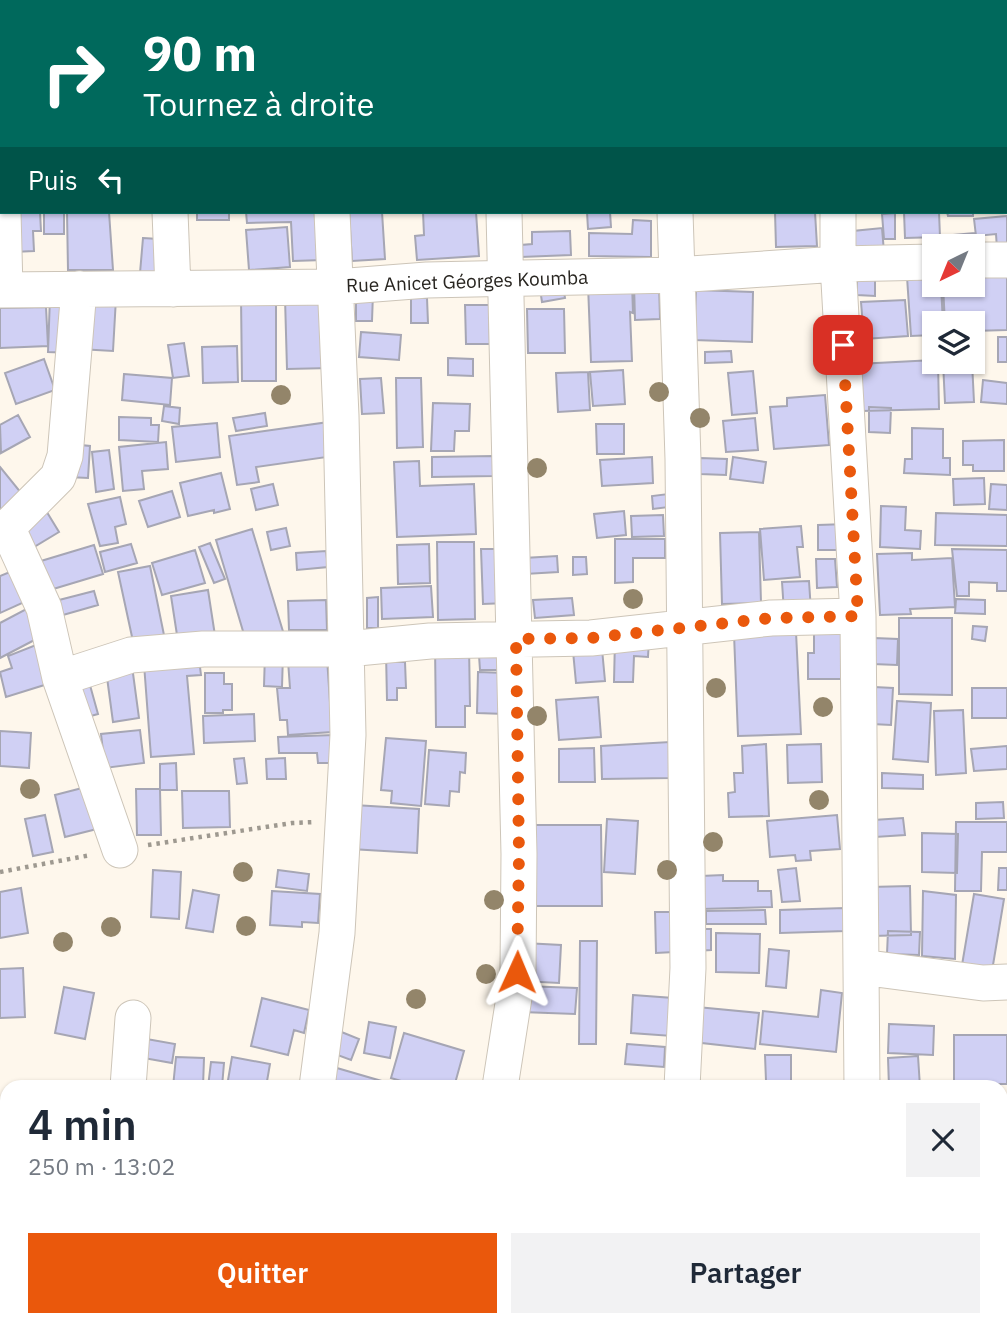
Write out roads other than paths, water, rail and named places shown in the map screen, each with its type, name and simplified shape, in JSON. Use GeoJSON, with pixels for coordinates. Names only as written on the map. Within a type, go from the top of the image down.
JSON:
{"type":"FeatureCollection","features":[{"type":"Feature","properties":{"kind":"street"},"geometry":{"type":"LineString","coordinates":[[3,214],[3,289]]}},
{"type":"Feature","properties":{"kind":"street"},"geometry":{"type":"LineString","coordinates":[[170,214],[173,289]]}},
{"type":"Feature","properties":{"kind":"street"},"geometry":{"type":"LineString","coordinates":[[318,1080],[337,933],[348,735],[337,287],[332,214]]}},
{"type":"Feature","properties":{"kind":"street"},"geometry":{"type":"LineString","coordinates":[[501,1080],[517,972],[519,854],[504,214]]}},
{"type":"Feature","properties":{"kind":"street"},"geometry":{"type":"LineString","coordinates":[[675,214],[683,459],[688,968],[682,1080]]}},
{"type":"Feature","properties":{"kind":"street"},"geometry":{"type":"LineString","coordinates":[[838,214],[838,264],[858,616],[862,1080]]}},
{"type":"Feature","properties":{"kind":"street"},"geometry":{"type":"LineString","coordinates":[[985,260],[1007,260]]}},
{"type":"Feature","properties":{"kind":"street","name":"Rue Anicet Géorges Koumba"},"geometry":{"type":"LineString","coordinates":[[3,289],[337,287],[427,280],[676,275],[922,261]]}},
{"type":"Feature","properties":{"kind":"street"},"geometry":{"type":"LineString","coordinates":[[79,289],[65,456],[58,477],[4,532],[44,608],[60,678],[120,849]]}},
{"type":"Feature","properties":{"kind":"street"},"geometry":{"type":"LineString","coordinates":[[60,678],[131,655],[203,649],[347,649],[430,641],[591,638],[771,618],[858,616]]}},
{"type":"Feature","properties":{"kind":"street"},"geometry":{"type":"LineString","coordinates":[[861,967],[983,983],[1007,982]]}},
{"type":"Feature","properties":{"kind":"street"},"geometry":{"type":"LineString","coordinates":[[129,1080],[133,1018]]}}]}
